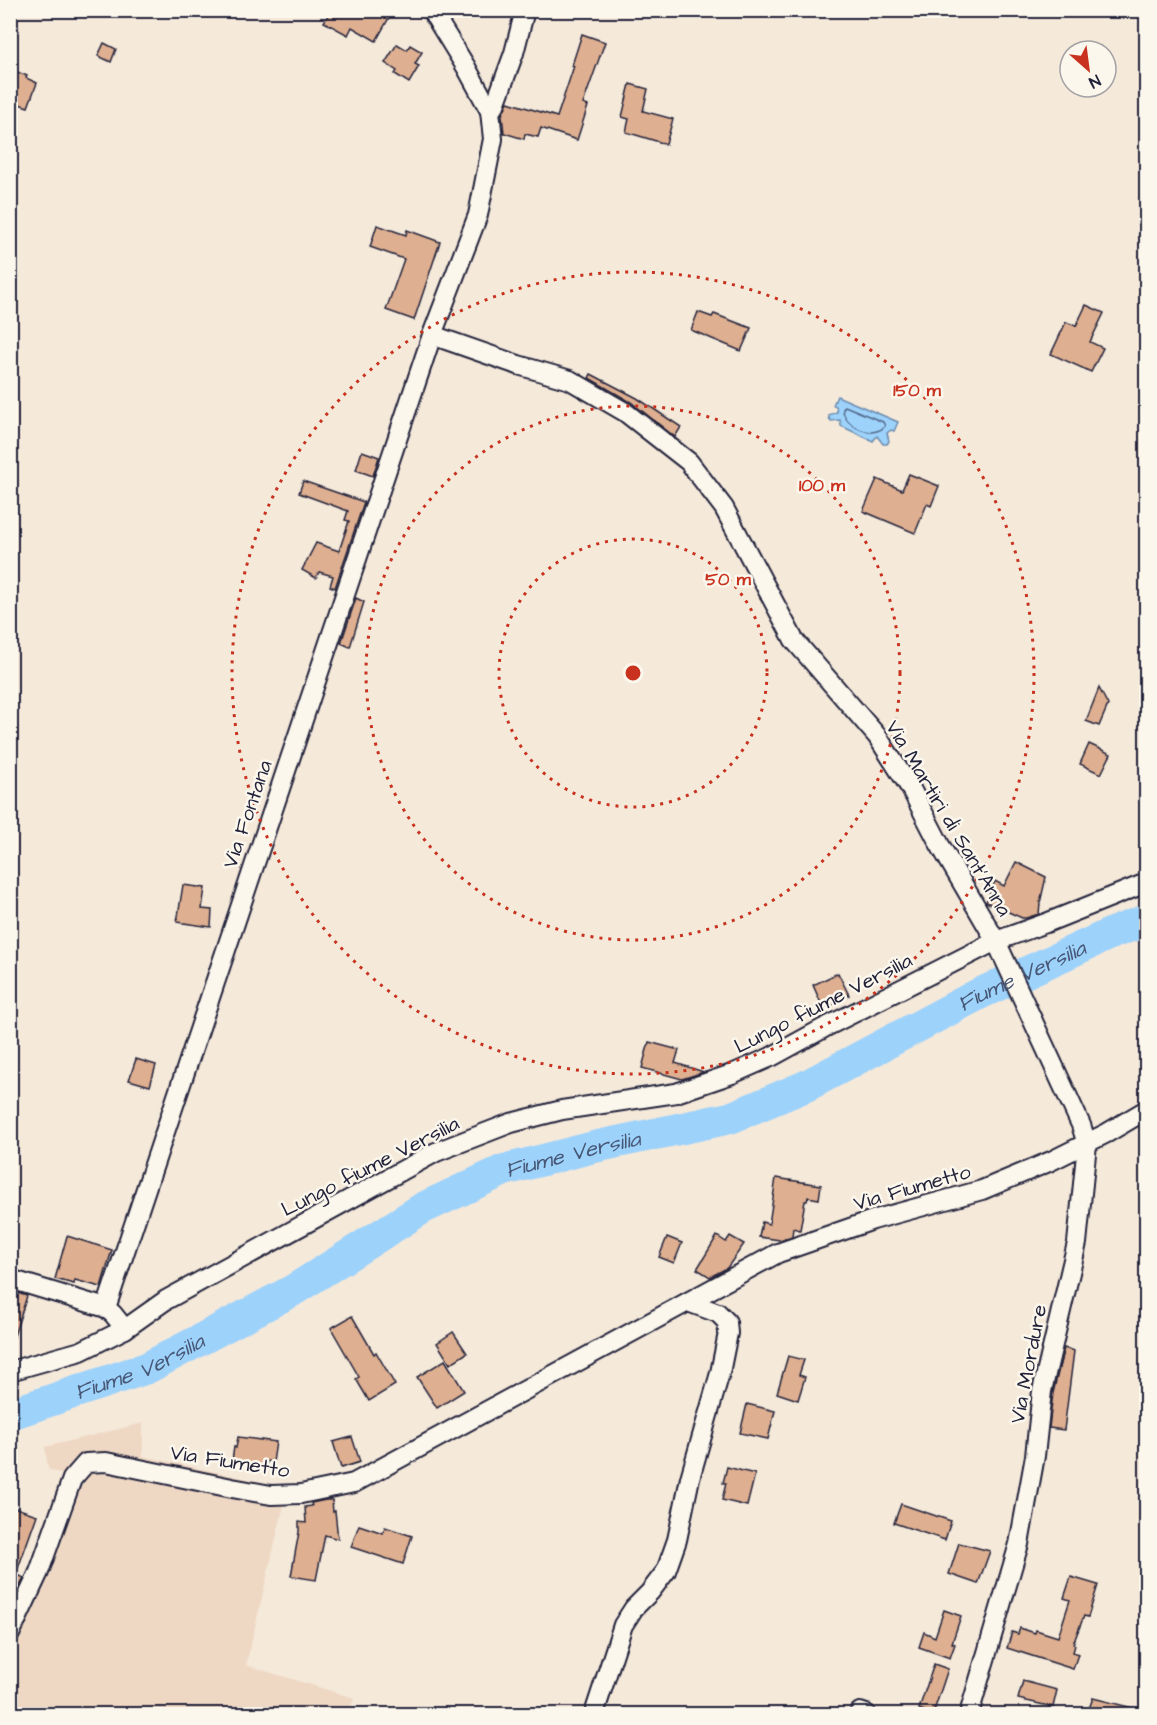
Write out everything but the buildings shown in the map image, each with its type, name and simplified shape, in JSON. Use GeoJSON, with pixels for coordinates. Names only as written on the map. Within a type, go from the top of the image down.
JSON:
{"type":"FeatureCollection","features":[{"type":"Feature","properties":{"kind":"street"},"geometry":{"type":"LineString","coordinates":[[431,10],[490,111],[493,139],[478,215],[432,335]]}},
{"type":"Feature","properties":{"kind":"street"},"geometry":{"type":"LineString","coordinates":[[490,111],[495,105],[503,84],[525,10]]}},
{"type":"Feature","properties":{"kind":"street","name":"Via Martiri di Sant'Anna"},"geometry":{"type":"LineString","coordinates":[[432,335],[518,365],[570,380],[625,412],[689,462],[724,508],[794,640],[877,736],[911,789],[940,845],[998,945],[1146,883]]}},
{"type":"Feature","properties":{"kind":"street","name":"Via Fontana"},"geometry":{"type":"LineString","coordinates":[[106,1308],[432,335]]}},
{"type":"Feature","properties":{"kind":"street","name":"Via Mordure"},"geometry":{"type":"LineString","coordinates":[[969,1714],[1019,1544],[1035,1456],[1042,1391],[1077,1243],[1087,1144],[1081,1125],[998,945]]}},
{"type":"Feature","properties":{"kind":"street","name":"Lungo fiume Versilia"},"geometry":{"type":"LineString","coordinates":[[10,1371],[81,1352],[125,1329],[166,1300],[436,1152],[511,1123],[562,1110],[676,1093],[732,1074],[998,945]]}},
{"type":"Feature","properties":{"kind":"street","name":"Via Fiumetto"},"geometry":{"type":"LineString","coordinates":[[10,1634],[39,1572],[72,1479],[86,1463],[106,1462],[271,1495],[302,1494],[354,1483],[778,1253],[873,1220],[982,1190],[1087,1144],[1146,1110]]}},
{"type":"Feature","properties":{"kind":"street"},"geometry":{"type":"LineString","coordinates":[[10,1279],[106,1308],[125,1329]]}},
{"type":"Feature","properties":{"kind":"street"},"geometry":{"type":"LineString","coordinates":[[594,1714],[623,1626],[634,1608],[666,1571],[677,1540],[690,1478],[720,1373],[728,1333],[727,1322],[718,1313],[688,1302]]}},
{"type":"Feature","properties":{"kind":"shaded area"},"geometry":{"type":"Polygon","coordinates":[[[143,1423],[143,1456],[288,1488],[246,1665],[354,1698],[348,1714],[11,1714],[11,1644],[39,1581],[75,1480],[48,1469],[45,1447],[143,1423]]]}},
{"type":"Feature","properties":{"kind":"water"},"geometry":{"type":"Polygon","coordinates":[[[837,396],[898,422],[894,431],[887,433],[889,441],[887,444],[883,444],[877,436],[873,441],[841,426],[840,420],[831,421],[829,415],[837,412],[836,406],[833,405],[837,396]]]}},
{"type":"Feature","properties":{"kind":"waterway","name":"Fiume Versilia"},"geometry":{"type":"LineString","coordinates":[[10,1414],[147,1368],[292,1291],[423,1208],[504,1170],[594,1147],[730,1118],[806,1086],[979,994],[1112,933],[1146,920]]}}]}
